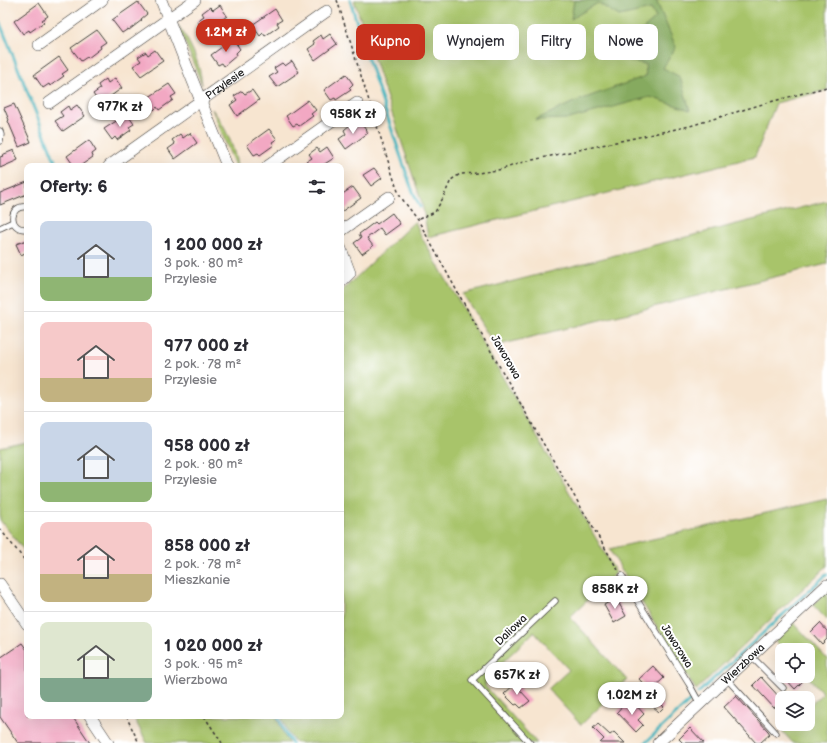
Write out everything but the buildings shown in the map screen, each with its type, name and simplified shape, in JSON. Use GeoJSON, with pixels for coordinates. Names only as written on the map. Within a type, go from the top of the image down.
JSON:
{"type":"FeatureCollection","features":[{"type":"Feature","properties":{"kind":"street"},"geometry":{"type":"LineString","coordinates":[[39,45],[102,0]]}},
{"type":"Feature","properties":{"kind":"street","name":"Przylesie"},"geometry":{"type":"LineString","coordinates":[[161,0],[226,163]]}},
{"type":"Feature","properties":{"kind":"street"},"geometry":{"type":"LineString","coordinates":[[49,103],[195,0]]}},
{"type":"Feature","properties":{"kind":"street","name":"Przylesie"},"geometry":{"type":"LineString","coordinates":[[113,163],[327,11]]}},
{"type":"Feature","properties":{"kind":"street"},"geometry":{"type":"LineString","coordinates":[[272,163],[357,102]]}},
{"type":"Feature","properties":{"kind":"street"},"geometry":{"type":"LineString","coordinates":[[344,229],[389,197]]}},
{"type":"Feature","properties":{"kind":"street"},"geometry":{"type":"LineString","coordinates":[[344,257],[350,273],[344,279]]}},
{"type":"Feature","properties":{"kind":"street"},"geometry":{"type":"LineString","coordinates":[[0,584],[24,620]]}},
{"type":"Feature","properties":{"kind":"street","name":"Wierzbowa"},"geometry":{"type":"LineString","coordinates":[[658,743],[827,585]]}},
{"type":"Feature","properties":{"kind":"street"},"geometry":{"type":"LineString","coordinates":[[92,719],[108,743]]}},
{"type":"Feature","properties":{"kind":"lane"},"geometry":{"type":"LineString","coordinates":[[0,131],[0,141]]}},
{"type":"Feature","properties":{"kind":"lane"},"geometry":{"type":"LineString","coordinates":[[24,207],[16,210],[12,218],[13,222],[18,228],[24,229]]}},
{"type":"Feature","properties":{"kind":"lane"},"geometry":{"type":"LineString","coordinates":[[0,228],[13,222]]}},
{"type":"Feature","properties":{"kind":"lane","name":"Jaworowa"},"geometry":{"type":"LineString","coordinates":[[622,576],[700,704]]}},
{"type":"Feature","properties":{"kind":"lane","name":"Daliowa"},"geometry":{"type":"LineString","coordinates":[[530,743],[472,680],[555,601]]}},
{"type":"Feature","properties":{"kind":"lane"},"geometry":{"type":"LineString","coordinates":[[751,656],[783,688]]}},
{"type":"Feature","properties":{"kind":"lane"},"geometry":{"type":"LineString","coordinates":[[727,679],[776,733]]}},
{"type":"Feature","properties":{"kind":"path","name":"Jaworowa"},"geometry":{"type":"LineString","coordinates":[[337,0],[400,196],[418,220],[458,294],[540,438],[622,576]]}},
{"type":"Feature","properties":{"kind":"path"},"geometry":{"type":"LineString","coordinates":[[418,220],[435,212],[451,180],[460,174],[479,173],[503,169],[523,162],[690,126],[766,103],[827,87]]}},
{"type":"Feature","properties":{"kind":"path"},"geometry":{"type":"LineString","coordinates":[[0,529],[24,559]]}},
{"type":"Feature","properties":{"kind":"path"},"geometry":{"type":"LineString","coordinates":[[127,719],[139,743]]}},
{"type":"Feature","properties":{"kind":"path"},"geometry":{"type":"LineString","coordinates":[[206,719],[222,743]]}},
{"type":"Feature","properties":{"kind":"green space"},"geometry":{"type":"Polygon","coordinates":[[[354,0],[827,0],[827,90],[776,103],[755,157],[428,237],[422,203],[374,60],[425,60],[425,24],[362,24],[354,0]]]}},
{"type":"Feature","properties":{"kind":"green space"},"geometry":{"type":"Polygon","coordinates":[[[574,0],[656,0],[676,47],[663,68],[680,77],[690,110],[650,97],[569,119],[535,120],[574,102],[646,76],[645,64],[628,60],[658,60],[658,24],[649,24],[656,18],[651,9],[619,16],[598,3],[571,19],[574,0]]]}},
{"type":"Feature","properties":{"kind":"green space"},"geometry":{"type":"Polygon","coordinates":[[[178,25],[194,54],[202,85],[178,25]]]}},
{"type":"Feature","properties":{"kind":"green space"},"geometry":{"type":"Polygon","coordinates":[[[212,109],[228,136],[234,151],[236,163],[234,163],[212,109]]]}},
{"type":"Feature","properties":{"kind":"green space"},"geometry":{"type":"Polygon","coordinates":[[[827,201],[827,264],[495,346],[463,294],[827,201]]]}},
{"type":"Feature","properties":{"kind":"green space"},"geometry":{"type":"Polygon","coordinates":[[[415,221],[421,236],[616,573],[570,617],[627,680],[581,725],[548,689],[569,670],[534,632],[486,678],[485,686],[537,743],[296,743],[288,733],[282,719],[344,719],[344,289],[415,221]]]}},
{"type":"Feature","properties":{"kind":"green space"},"geometry":{"type":"Polygon","coordinates":[[[24,443],[24,550],[0,520],[0,448],[24,443]]]}},
{"type":"Feature","properties":{"kind":"green space"},"geometry":{"type":"Polygon","coordinates":[[[827,499],[827,566],[696,690],[609,549],[827,499]]]}},
{"type":"Feature","properties":{"kind":"green space"},"geometry":{"type":"Polygon","coordinates":[[[827,591],[827,620],[813,605],[827,591]]]}},
{"type":"Feature","properties":{"kind":"green space"},"geometry":{"type":"Polygon","coordinates":[[[794,623],[812,643],[777,643],[775,641],[794,623]]]}},
{"type":"Feature","properties":{"kind":"green space"},"geometry":{"type":"Polygon","coordinates":[[[815,646],[827,659],[827,743],[793,743],[782,731],[815,731],[815,700],[823,693],[814,683],[815,683],[815,646]]]}},
{"type":"Feature","properties":{"kind":"green space"},"geometry":{"type":"Polygon","coordinates":[[[135,719],[277,719],[289,743],[147,743],[135,719]]]}},
{"type":"Feature","properties":{"kind":"waterway"},"geometry":{"type":"LineString","coordinates":[[350,0],[367,56],[411,187],[420,207]]}},
{"type":"Feature","properties":{"kind":"waterway"},"geometry":{"type":"LineString","coordinates":[[0,23],[56,163]]}},
{"type":"Feature","properties":{"kind":"waterway"},"geometry":{"type":"LineString","coordinates":[[698,693],[827,574]]}},
{"type":"Feature","properties":{"kind":"waterway"},"geometry":{"type":"LineString","coordinates":[[645,743],[693,698]]}},
{"type":"Feature","properties":{"kind":"waterway"},"geometry":{"type":"LineString","coordinates":[[279,719],[286,735],[292,743]]}}]}
